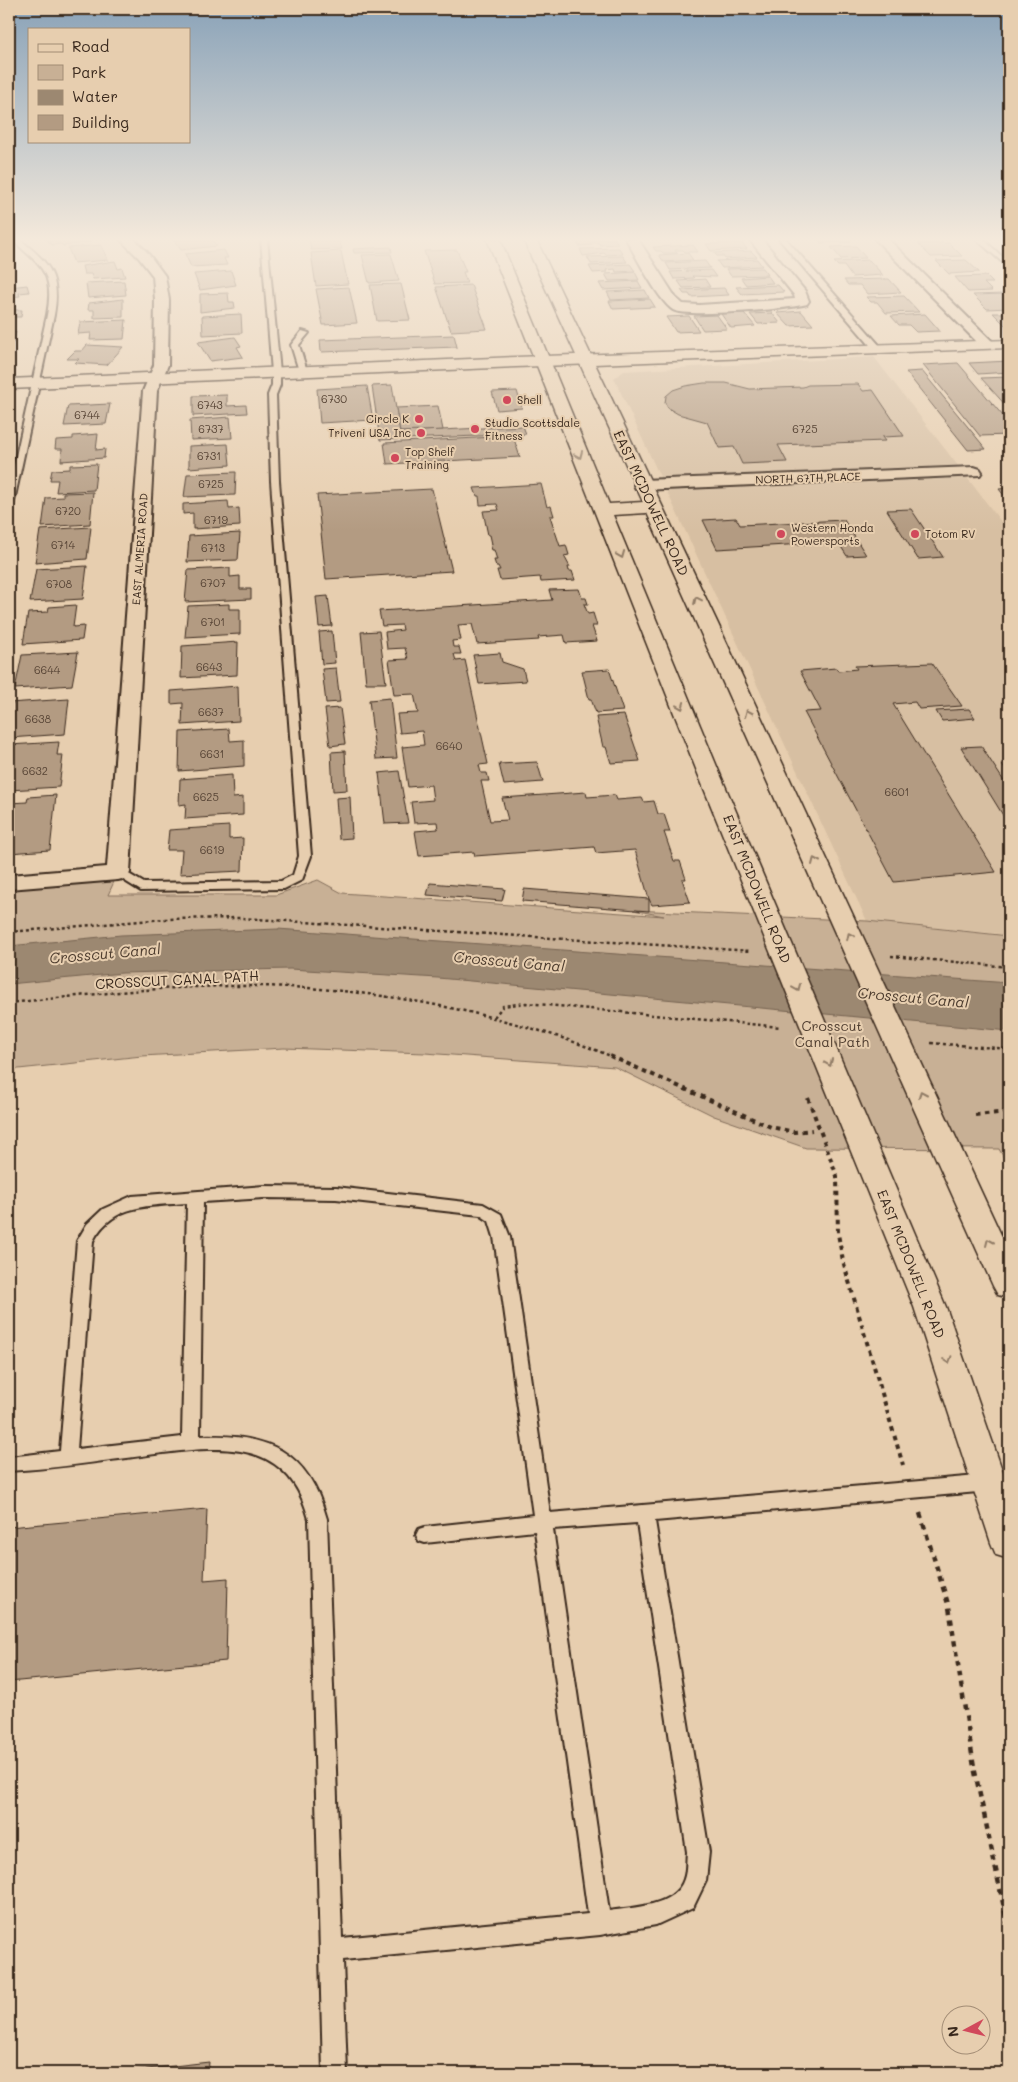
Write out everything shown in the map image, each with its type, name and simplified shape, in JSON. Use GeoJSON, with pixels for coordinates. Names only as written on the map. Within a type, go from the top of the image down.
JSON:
{"type":"FeatureCollection","features":[{"type":"Feature","properties":{"kind":"main road","name":"EAST MCDOWELL ROAD"},"geometry":{"type":"LineString","coordinates":[[532,336],[785,958],[802,1025],[930,1307],[1009,1544]]}},
{"type":"Feature","properties":{"kind":"main road","name":"EAST MCDOWELL ROAD"},"geometry":{"type":"LineString","coordinates":[[573,336],[894,1031],[1009,1286]]}},
{"type":"Feature","properties":{"kind":"main road"},"geometry":{"type":"LineString","coordinates":[[9,384],[542,361],[1009,344]]}},
{"type":"Feature","properties":{"kind":"main road"},"geometry":{"type":"LineString","coordinates":[[602,510],[653,507]]}},
{"type":"Feature","properties":{"kind":"street","name":"EAST ALMERIA ROAD"},"geometry":{"type":"LineString","coordinates":[[118,873],[150,391],[161,365],[161,336]]}},
{"type":"Feature","properties":{"kind":"street"},"geometry":{"type":"LineString","coordinates":[[979,336],[988,345]]}},
{"type":"Feature","properties":{"kind":"street","name":"NORTH 67TH PLACE"},"geometry":{"type":"LineString","coordinates":[[639,479],[970,466]]}},
{"type":"Feature","properties":{"kind":"street"},"geometry":{"type":"LineString","coordinates":[[9,882],[118,873]]}},
{"type":"Feature","properties":{"kind":"lane"},"geometry":{"type":"LineString","coordinates":[[9,506],[46,336]]}},
{"type":"Feature","properties":{"kind":"lane"},"geometry":{"type":"LineString","coordinates":[[118,873],[141,887],[284,885],[298,877],[305,856],[275,481],[272,395],[276,385],[276,372],[273,336]]}},
{"type":"Feature","properties":{"kind":"lane"},"geometry":{"type":"LineString","coordinates":[[302,336],[295,344],[303,371]]}},
{"type":"Feature","properties":{"kind":"lane"},"geometry":{"type":"LineString","coordinates":[[867,336],[878,349]]}},
{"type":"Feature","properties":{"kind":"lane"},"geometry":{"type":"LineString","coordinates":[[68,1458],[85,1241],[92,1228],[108,1213],[132,1202],[264,1192],[336,1193],[483,1210],[496,1218],[502,1237],[600,1924]]}},
{"type":"Feature","properties":{"kind":"lane"},"geometry":{"type":"LineString","coordinates":[[191,1443],[195,1197]]}},
{"type":"Feature","properties":{"kind":"lane"},"geometry":{"type":"LineString","coordinates":[[9,1464],[201,1442],[242,1445],[271,1453],[296,1471],[311,1491],[318,1519],[335,2073]]}},
{"type":"Feature","properties":{"kind":"lane"},"geometry":{"type":"LineString","coordinates":[[425,1535],[542,1522],[989,1483]]}},
{"type":"Feature","properties":{"kind":"lane"},"geometry":{"type":"LineString","coordinates":[[331,1950],[600,1924],[656,1914],[685,1900],[695,1881],[698,1852],[645,1514]]}},
{"type":"Feature","properties":{"kind":"path"},"geometry":{"type":"LineString","coordinates":[[9,932],[163,919],[241,918],[753,951]]}},
{"type":"Feature","properties":{"kind":"path"},"geometry":{"type":"LineString","coordinates":[[891,956],[1009,967]]}},
{"type":"Feature","properties":{"kind":"path","name":"CROSSCUT CANAL PATH"},"geometry":{"type":"LineString","coordinates":[[9,1003],[165,989],[278,986],[376,996],[494,1017],[582,1044],[643,1068],[771,1127],[794,1132],[812,1130]]}},
{"type":"Feature","properties":{"kind":"path"},"geometry":{"type":"LineString","coordinates":[[494,1017],[496,1012],[503,1006],[526,1003],[802,1025]]}},
{"type":"Feature","properties":{"kind":"path"},"geometry":{"type":"LineString","coordinates":[[785,1036],[802,1025]]}},
{"type":"Feature","properties":{"kind":"path"},"geometry":{"type":"LineString","coordinates":[[894,1031],[935,1043],[1009,1049]]}},
{"type":"Feature","properties":{"kind":"path"},"geometry":{"type":"LineString","coordinates":[[806,1092],[836,1176],[838,1234],[843,1261],[894,1440]]}},
{"type":"Feature","properties":{"kind":"path"},"geometry":{"type":"LineString","coordinates":[[975,1115],[1009,1112]]}},
{"type":"Feature","properties":{"kind":"path"},"geometry":{"type":"LineString","coordinates":[[926,1531],[949,1607],[974,1767],[1009,1931]]}},
{"type":"Feature","properties":{"kind":"shaded area"},"geometry":{"type":"Polygon","coordinates":[[[874,357],[1009,532],[1009,935],[867,921],[614,378],[624,371],[874,357]]]}},
{"type":"Feature","properties":{"kind":"green space","name":"Crosscut Canal Path"},"geometry":{"type":"Polygon","coordinates":[[[118,873],[108,895],[276,895],[318,880],[342,893],[664,916],[633,910],[867,921],[1009,936],[1009,1167],[999,1149],[806,1148],[714,1116],[615,1067],[425,1053],[284,1048],[142,1056],[9,1070],[9,882],[118,873]]]}},
{"type":"Feature","properties":{"kind":"water","name":"Crosscut Canal"},"geometry":{"type":"Polygon","coordinates":[[[278,929],[1009,983],[1009,1031],[438,978],[290,969],[122,973],[9,984],[9,946],[121,935],[278,929]]]}},
{"type":"Feature","properties":{"kind":"building"},"geometry":{"type":"Polygon","coordinates":[[[9,336],[15,336],[13,343],[9,343],[9,336]]]}},
{"type":"Feature","properties":{"kind":"building"},"geometry":{"type":"Polygon","coordinates":[[[91,336],[124,336],[124,339],[90,340],[91,336]]]}},
{"type":"Feature","properties":{"kind":"building"},"geometry":{"type":"Polygon","coordinates":[[[454,336],[457,347],[321,352],[320,340],[454,336]]]}},
{"type":"Feature","properties":{"kind":"building"},"geometry":{"type":"Polygon","coordinates":[[[235,337],[241,346],[237,347],[243,357],[210,361],[198,342],[235,337]]]}},
{"type":"Feature","properties":{"kind":"building"},"geometry":{"type":"Polygon","coordinates":[[[87,345],[123,347],[107,365],[75,363],[79,359],[67,359],[75,351],[82,351],[87,345]]]}},
{"type":"Feature","properties":{"kind":"building"},"geometry":{"type":"Polygon","coordinates":[[[1009,361],[1009,372],[978,374],[969,363],[1009,361]]]}},
{"type":"Feature","properties":{"kind":"building"},"geometry":{"type":"Polygon","coordinates":[[[958,363],[1009,423],[1009,435],[980,436],[923,365],[958,363]]]}},
{"type":"Feature","properties":{"kind":"building"},"geometry":{"type":"Polygon","coordinates":[[[922,371],[986,449],[968,450],[906,372],[922,371]]]}},
{"type":"Feature","properties":{"kind":"building"},"geometry":{"type":"Polygon","coordinates":[[[1009,377],[1009,409],[981,378],[1009,377]]]}},
{"type":"Feature","properties":{"kind":"building"},"geometry":{"type":"Polygon","coordinates":[[[704,383],[726,383],[750,389],[858,384],[863,391],[873,390],[904,436],[882,437],[885,441],[778,445],[787,462],[742,464],[734,447],[719,448],[707,422],[678,414],[668,408],[665,403],[666,396],[673,390],[704,383]]]}},
{"type":"Feature","properties":{"kind":"building"},"geometry":{"type":"Polygon","coordinates":[[[392,385],[400,432],[523,426],[526,434],[380,440],[372,386],[392,385]]]}},
{"type":"Feature","properties":{"kind":"building"},"geometry":{"type":"Polygon","coordinates":[[[367,386],[373,420],[320,423],[317,389],[367,386]]]}},
{"type":"Feature","properties":{"kind":"building","name":"Shell"},"geometry":{"type":"Polygon","coordinates":[[[517,391],[522,408],[497,410],[492,392],[517,391]]]}},
{"type":"Feature","properties":{"kind":"building"},"geometry":{"type":"Polygon","coordinates":[[[227,395],[227,406],[246,405],[247,413],[193,416],[193,396],[227,395]]]}},
{"type":"Feature","properties":{"kind":"building"},"geometry":{"type":"Polygon","coordinates":[[[110,404],[106,424],[64,426],[68,406],[110,404]]]}},
{"type":"Feature","properties":{"kind":"building","name":"Circle K"},"geometry":{"type":"Polygon","coordinates":[[[438,406],[443,430],[400,432],[396,408],[438,406]]]}},
{"type":"Feature","properties":{"kind":"building"},"geometry":{"type":"Polygon","coordinates":[[[230,417],[232,438],[191,440],[190,420],[230,417]]]}},
{"type":"Feature","properties":{"kind":"building"},"geometry":{"type":"Polygon","coordinates":[[[98,434],[96,450],[105,449],[104,458],[61,461],[62,449],[55,449],[56,440],[73,439],[73,436],[98,434]]]}},
{"type":"Feature","properties":{"kind":"building"},"geometry":{"type":"Polygon","coordinates":[[[513,436],[520,457],[387,464],[384,443],[513,436]]]}},
{"type":"Feature","properties":{"kind":"building"},"geometry":{"type":"Polygon","coordinates":[[[228,444],[230,465],[189,468],[189,446],[228,444]]]}},
{"type":"Feature","properties":{"kind":"building"},"geometry":{"type":"Polygon","coordinates":[[[97,464],[94,490],[56,492],[58,480],[50,480],[52,470],[70,469],[70,465],[97,464]]]}},
{"type":"Feature","properties":{"kind":"building"},"geometry":{"type":"Polygon","coordinates":[[[236,472],[235,495],[184,497],[187,474],[236,472]]]}},
{"type":"Feature","properties":{"kind":"building"},"geometry":{"type":"Polygon","coordinates":[[[541,484],[547,507],[551,506],[554,516],[550,516],[560,546],[566,545],[569,555],[564,556],[570,567],[568,567],[569,571],[572,571],[575,580],[541,582],[540,577],[500,580],[497,570],[500,570],[494,560],[497,560],[490,544],[492,544],[483,511],[499,510],[497,504],[480,505],[479,496],[477,496],[474,488],[541,484]]]}},
{"type":"Feature","properties":{"kind":"building"},"geometry":{"type":"Polygon","coordinates":[[[1009,488],[1009,502],[999,489],[1009,488]]]}},
{"type":"Feature","properties":{"kind":"building"},"geometry":{"type":"Polygon","coordinates":[[[432,489],[452,571],[326,579],[317,495],[432,489]]]}},
{"type":"Feature","properties":{"kind":"building"},"geometry":{"type":"Polygon","coordinates":[[[93,492],[90,524],[42,527],[46,498],[63,497],[63,493],[93,492]]]}},
{"type":"Feature","properties":{"kind":"building"},"geometry":{"type":"Polygon","coordinates":[[[228,501],[229,509],[239,508],[240,526],[193,529],[193,513],[183,514],[183,504],[228,501]]]}},
{"type":"Feature","properties":{"kind":"building","name":"Totom RV"},"geometry":{"type":"Polygon","coordinates":[[[911,509],[943,557],[918,559],[887,510],[911,509]]]}},
{"type":"Feature","properties":{"kind":"building","name":"Western Honda Powersports"},"geometry":{"type":"Polygon","coordinates":[[[736,518],[740,525],[844,520],[866,555],[847,556],[838,542],[717,549],[703,520],[736,518]]]}},
{"type":"Feature","properties":{"kind":"building"},"geometry":{"type":"Polygon","coordinates":[[[91,527],[87,559],[35,563],[40,530],[91,527]]]}},
{"type":"Feature","properties":{"kind":"building"},"geometry":{"type":"Polygon","coordinates":[[[240,533],[238,560],[187,562],[189,536],[240,533]]]}},
{"type":"Feature","properties":{"kind":"building"},"geometry":{"type":"Polygon","coordinates":[[[87,566],[83,599],[30,602],[36,569],[87,566]]]}},
{"type":"Feature","properties":{"kind":"building"},"geometry":{"type":"Polygon","coordinates":[[[230,568],[230,577],[240,576],[240,589],[251,589],[251,599],[185,602],[188,570],[230,568]]]}},
{"type":"Feature","properties":{"kind":"building"},"geometry":{"type":"Polygon","coordinates":[[[579,589],[582,598],[586,598],[588,604],[584,604],[588,614],[593,613],[597,626],[592,626],[597,641],[566,643],[564,635],[538,637],[539,640],[477,644],[472,624],[458,625],[461,640],[452,641],[453,647],[459,647],[461,654],[454,654],[456,661],[465,660],[488,764],[479,765],[481,773],[487,773],[489,781],[481,781],[490,821],[508,820],[502,798],[586,792],[587,797],[615,795],[617,800],[642,798],[644,802],[654,801],[658,814],[664,814],[670,832],[664,832],[674,861],[680,861],[686,879],[682,879],[690,902],[652,905],[635,850],[596,853],[594,847],[475,856],[474,852],[419,856],[415,831],[438,829],[437,822],[414,823],[411,802],[433,800],[431,785],[408,787],[402,747],[424,745],[422,731],[400,733],[397,714],[418,713],[414,694],[394,695],[389,660],[408,659],[405,648],[387,649],[385,632],[403,630],[402,625],[382,626],[379,611],[552,600],[549,590],[579,589]]]}},
{"type":"Feature","properties":{"kind":"building"},"geometry":{"type":"Polygon","coordinates":[[[328,596],[332,626],[319,627],[316,597],[328,596]]]}},
{"type":"Feature","properties":{"kind":"building"},"geometry":{"type":"Polygon","coordinates":[[[229,604],[229,609],[240,609],[240,634],[185,637],[188,606],[229,604]]]}},
{"type":"Feature","properties":{"kind":"building"},"geometry":{"type":"Polygon","coordinates":[[[76,605],[73,627],[84,626],[82,640],[23,644],[28,613],[48,612],[49,607],[76,605]]]}},
{"type":"Feature","properties":{"kind":"building"},"geometry":{"type":"Polygon","coordinates":[[[332,631],[335,663],[322,664],[319,632],[332,631]]]}},
{"type":"Feature","properties":{"kind":"building"},"geometry":{"type":"Polygon","coordinates":[[[379,631],[386,683],[366,683],[361,632],[379,631]]]}},
{"type":"Feature","properties":{"kind":"building"},"geometry":{"type":"Polygon","coordinates":[[[238,642],[237,675],[181,678],[182,646],[238,642]]]}},
{"type":"Feature","properties":{"kind":"building"},"geometry":{"type":"Polygon","coordinates":[[[78,652],[72,685],[15,689],[22,655],[78,652]]]}},
{"type":"Feature","properties":{"kind":"building"},"geometry":{"type":"Polygon","coordinates":[[[500,653],[502,662],[523,669],[526,681],[479,684],[473,655],[500,653]]]}},
{"type":"Feature","properties":{"kind":"building"},"geometry":{"type":"Polygon","coordinates":[[[932,663],[962,706],[919,709],[915,702],[893,704],[996,872],[894,882],[804,712],[821,711],[800,671],[836,668],[838,671],[857,669],[855,666],[932,663]]]}},
{"type":"Feature","properties":{"kind":"building"},"geometry":{"type":"Polygon","coordinates":[[[336,668],[340,702],[326,703],[322,669],[336,668]]]}},
{"type":"Feature","properties":{"kind":"building"},"geometry":{"type":"Polygon","coordinates":[[[609,669],[623,711],[596,713],[591,699],[589,699],[582,671],[609,669]]]}},
{"type":"Feature","properties":{"kind":"building"},"geometry":{"type":"Polygon","coordinates":[[[238,686],[239,721],[182,725],[183,703],[171,704],[171,691],[238,686]]]}},
{"type":"Feature","properties":{"kind":"building"},"geometry":{"type":"Polygon","coordinates":[[[390,698],[397,758],[376,759],[369,700],[390,698]]]}},
{"type":"Feature","properties":{"kind":"building"},"geometry":{"type":"Polygon","coordinates":[[[69,699],[65,734],[9,738],[9,703],[69,699]]]}},
{"type":"Feature","properties":{"kind":"building"},"geometry":{"type":"Polygon","coordinates":[[[340,708],[345,744],[330,746],[325,709],[340,708]]]}},
{"type":"Feature","properties":{"kind":"building"},"geometry":{"type":"Polygon","coordinates":[[[969,709],[975,718],[942,721],[936,711],[969,709]]]}},
{"type":"Feature","properties":{"kind":"building"},"geometry":{"type":"Polygon","coordinates":[[[624,715],[640,761],[611,763],[606,747],[603,747],[596,717],[624,715]]]}},
{"type":"Feature","properties":{"kind":"building"},"geometry":{"type":"Polygon","coordinates":[[[229,729],[230,741],[244,740],[244,766],[179,771],[180,732],[229,729]]]}},
{"type":"Feature","properties":{"kind":"building"},"geometry":{"type":"Polygon","coordinates":[[[59,742],[57,755],[63,755],[59,787],[9,790],[9,745],[59,742]]]}},
{"type":"Feature","properties":{"kind":"building"},"geometry":{"type":"Polygon","coordinates":[[[981,746],[1009,789],[1009,825],[961,747],[981,746]]]}},
{"type":"Feature","properties":{"kind":"building"},"geometry":{"type":"Polygon","coordinates":[[[345,751],[347,790],[333,791],[331,752],[345,751]]]}},
{"type":"Feature","properties":{"kind":"building"},"geometry":{"type":"Polygon","coordinates":[[[537,762],[543,782],[504,785],[499,764],[537,762]]]}},
{"type":"Feature","properties":{"kind":"building"},"geometry":{"type":"Polygon","coordinates":[[[1009,762],[1009,776],[1001,763],[1009,762]]]}},
{"type":"Feature","properties":{"kind":"building"},"geometry":{"type":"Polygon","coordinates":[[[399,771],[408,823],[385,824],[379,773],[399,771]]]}},
{"type":"Feature","properties":{"kind":"building"},"geometry":{"type":"Polygon","coordinates":[[[232,775],[233,798],[243,797],[243,815],[185,819],[186,804],[179,805],[180,779],[232,775]]]}},
{"type":"Feature","properties":{"kind":"building"},"geometry":{"type":"Polygon","coordinates":[[[56,795],[50,850],[9,853],[9,803],[27,802],[28,797],[56,795]]]}},
{"type":"Feature","properties":{"kind":"building"},"geometry":{"type":"Polygon","coordinates":[[[350,797],[352,838],[339,839],[336,798],[350,797]]]}},
{"type":"Feature","properties":{"kind":"building"},"geometry":{"type":"Polygon","coordinates":[[[229,826],[229,839],[243,838],[242,871],[180,874],[182,850],[167,850],[169,830],[229,826]]]}},
{"type":"Feature","properties":{"kind":"building"},"geometry":{"type":"Polygon","coordinates":[[[430,883],[505,889],[502,901],[427,895],[430,883]]]}},
{"type":"Feature","properties":{"kind":"building"},"geometry":{"type":"Polygon","coordinates":[[[524,889],[649,899],[649,911],[522,901],[524,889]]]}},
{"type":"Feature","properties":{"kind":"building"},"geometry":{"type":"Polygon","coordinates":[[[207,1509],[204,1580],[228,1578],[226,1661],[9,1682],[9,1527],[207,1509]]]}},
{"type":"Feature","properties":{"kind":"building"},"geometry":{"type":"Polygon","coordinates":[[[209,2062],[208,2073],[112,2073],[209,2062]]]}},
{"type":"Feature","properties":{"kind":"place","name":"Shell"},"geometry":{"type":"Point","coordinates":[507,400]}},
{"type":"Feature","properties":{"kind":"place","name":"Circle K"},"geometry":{"type":"Point","coordinates":[419,419]}},
{"type":"Feature","properties":{"kind":"place","name":"Studio Scottsdale Fitness"},"geometry":{"type":"Point","coordinates":[475,429]}},
{"type":"Feature","properties":{"kind":"place","name":"Triveni USA Inc"},"geometry":{"type":"Point","coordinates":[421,433]}},
{"type":"Feature","properties":{"kind":"place","name":"Top Shelf Training"},"geometry":{"type":"Point","coordinates":[395,458]}},
{"type":"Feature","properties":{"kind":"place","name":"Western Honda Powersports"},"geometry":{"type":"Point","coordinates":[781,534]}},
{"type":"Feature","properties":{"kind":"place","name":"Totom RV"},"geometry":{"type":"Point","coordinates":[915,534]}}]}
